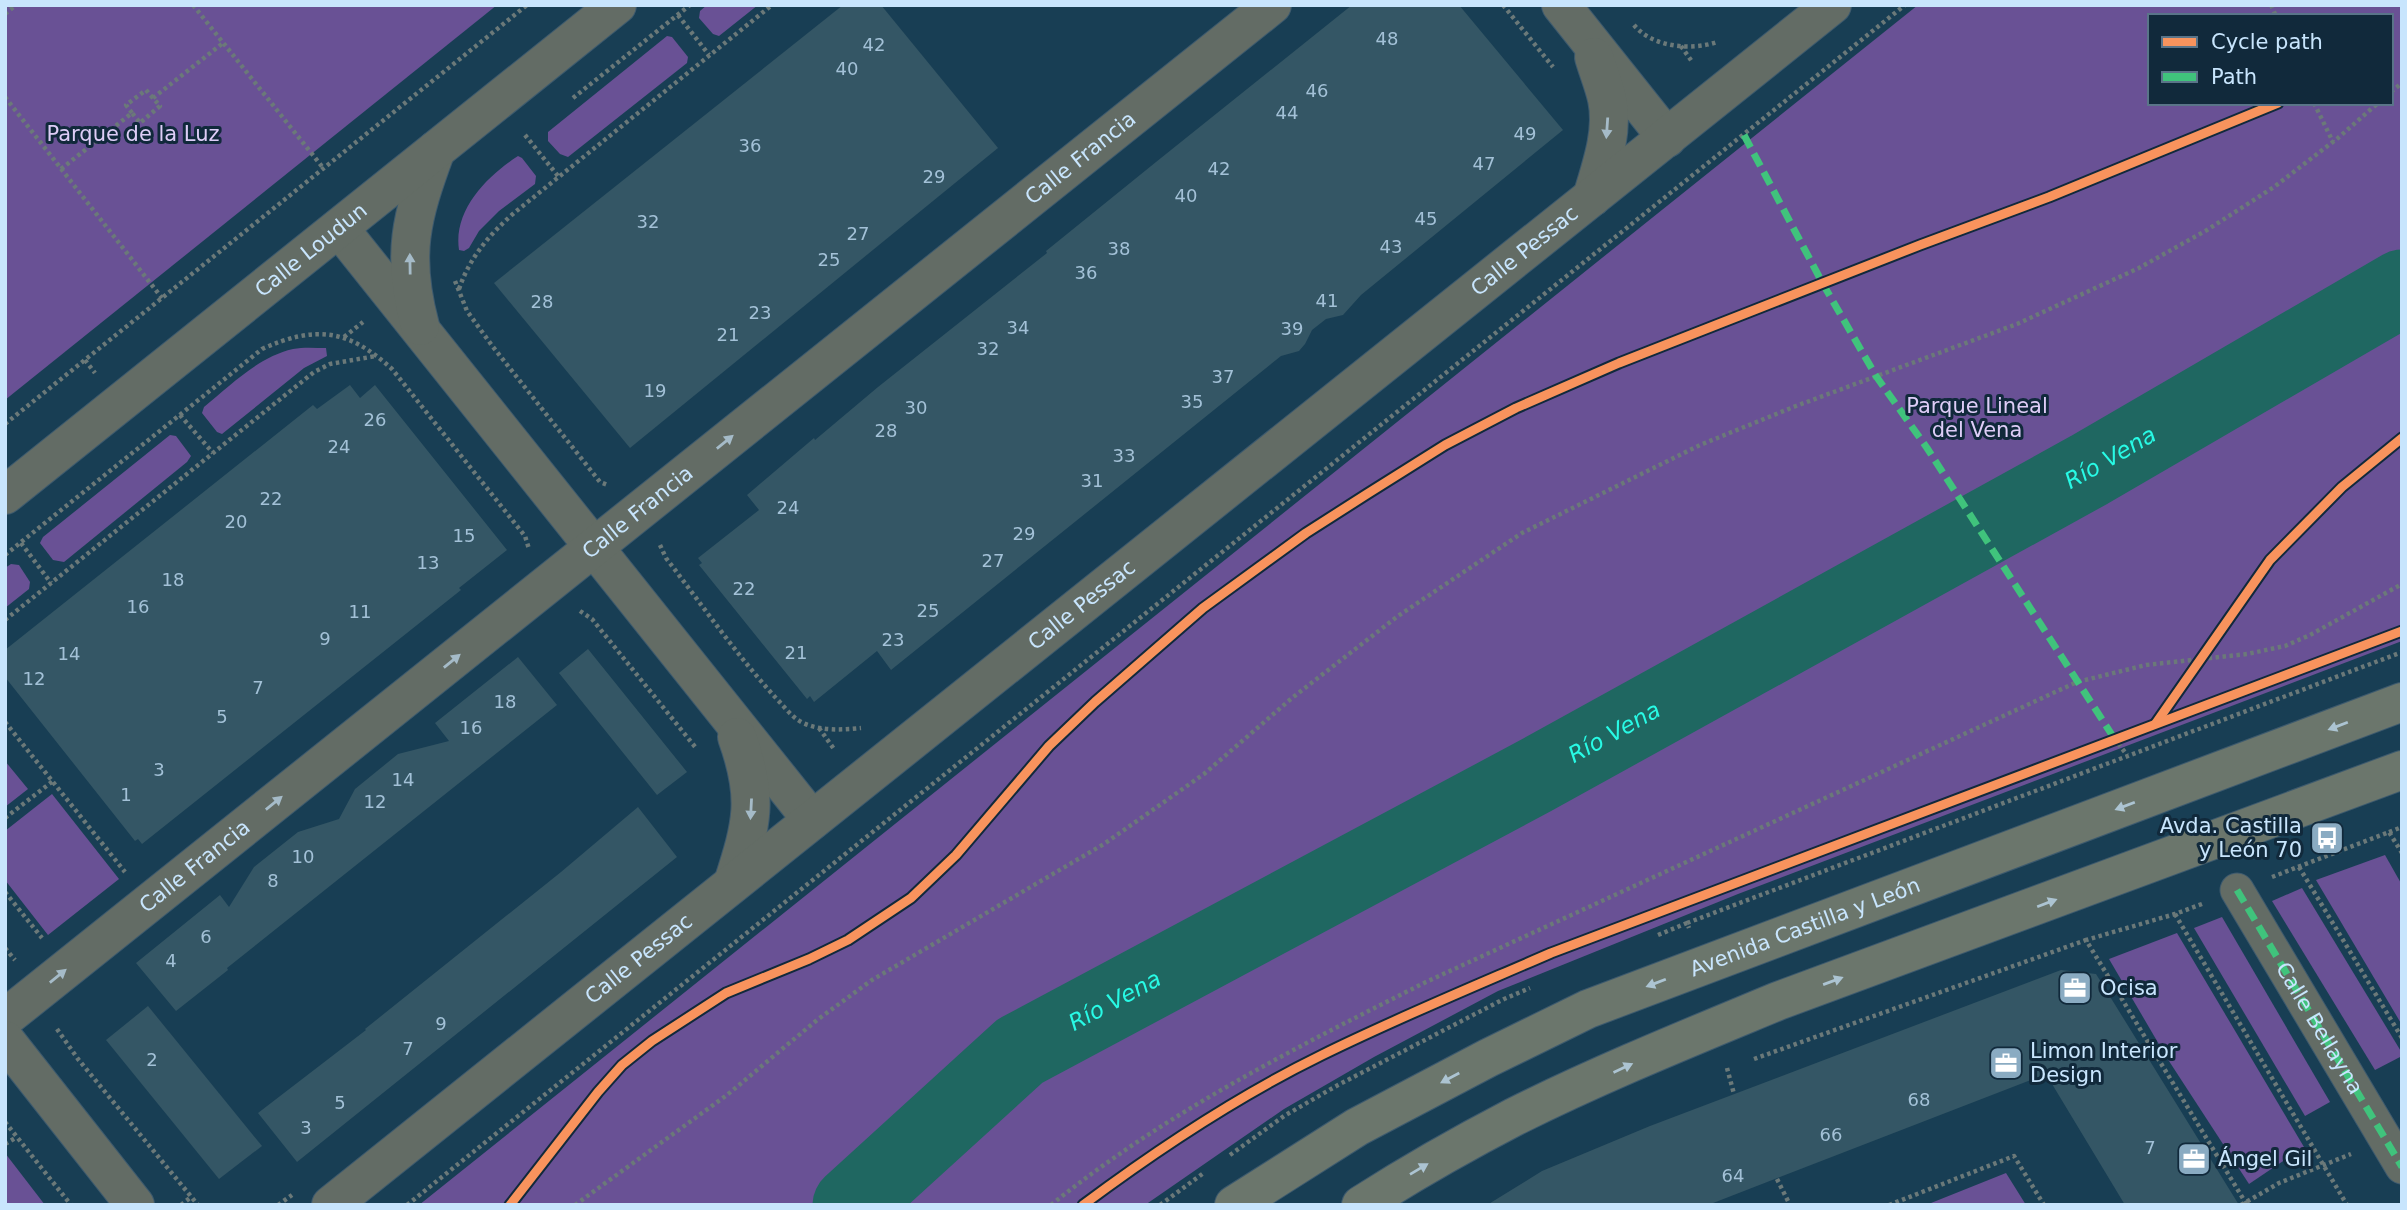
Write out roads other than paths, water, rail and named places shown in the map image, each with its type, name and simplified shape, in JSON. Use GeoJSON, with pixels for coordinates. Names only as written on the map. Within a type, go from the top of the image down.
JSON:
{"type":"FeatureCollection","features":[{"type":"Feature","properties":{"kind":"main road","name":"Avenida Castilla y León"},"geometry":{"type":"LineString","coordinates":[[1234,1205],[1357,1126],[1588,1009],[2402,702]]}},
{"type":"Feature","properties":{"kind":"main road"},"geometry":{"type":"LineString","coordinates":[[1361,1205],[1425,1165],[1515,1117],[1729,1022],[2402,770]]}},
{"type":"Feature","properties":{"kind":"street","name":"Calle Loudun"},"geometry":{"type":"LineString","coordinates":[[5,495],[617,5]]}},
{"type":"Feature","properties":{"kind":"street","name":"Calle Francia"},"geometry":{"type":"LineString","coordinates":[[5,1018],[1272,5]]}},
{"type":"Feature","properties":{"kind":"street"},"geometry":{"type":"LineString","coordinates":[[1561,5],[1667,138]]}},
{"type":"Feature","properties":{"kind":"street","name":"Calle Pessac"},"geometry":{"type":"LineString","coordinates":[[331,1205],[1832,5]]}},
{"type":"Feature","properties":{"kind":"street"},"geometry":{"type":"LineString","coordinates":[[1588,38],[1608,102],[1608,131],[1604,156],[1592,197]]}},
{"type":"Feature","properties":{"kind":"street"},"geometry":{"type":"LineString","coordinates":[[422,331],[412,298],[411,226],[418,197],[436,150]]}},
{"type":"Feature","properties":{"kind":"street"},"geometry":{"type":"LineString","coordinates":[[339,228],[811,820]]}},
{"type":"Feature","properties":{"kind":"street"},"geometry":{"type":"LineString","coordinates":[[731,719],[745,759],[752,791],[751,818],[733,883]]}},
{"type":"Feature","properties":{"kind":"street","name":"Calle Bellayna"},"geometry":{"type":"LineString","coordinates":[[2237,890],[2402,1167]]}},
{"type":"Feature","properties":{"kind":"street"},"geometry":{"type":"LineString","coordinates":[[5,1040],[135,1205]]}},
{"type":"Feature","properties":{"kind":"waterway","name":"Río Vena"},"geometry":{"type":"LineString","coordinates":[[851,1205],[1020,1051],[1533,777],[2089,470],[2402,288]]}},
{"type":"Feature","properties":{"kind":"place","name":"Avda. Castilla y León 70"},"geometry":{"type":"Point","coordinates":[2327,838]}},
{"type":"Feature","properties":{"kind":"place","name":"Ocisa"},"geometry":{"type":"Point","coordinates":[2075,988]}},
{"type":"Feature","properties":{"kind":"place","name":"Limon Interior Design"},"geometry":{"type":"Point","coordinates":[2006,1063]}},
{"type":"Feature","properties":{"kind":"place","name":"Ángel Gil"},"geometry":{"type":"Point","coordinates":[2194,1159]}},
{"type":"Feature","properties":{"kind":"park label","name":"Parque de la Luz"},"geometry":{"type":"Point","coordinates":[133,134]}},
{"type":"Feature","properties":{"kind":"park label","name":"Parque Lineal del Vena"},"geometry":{"type":"Point","coordinates":[1977,418]}}]}
